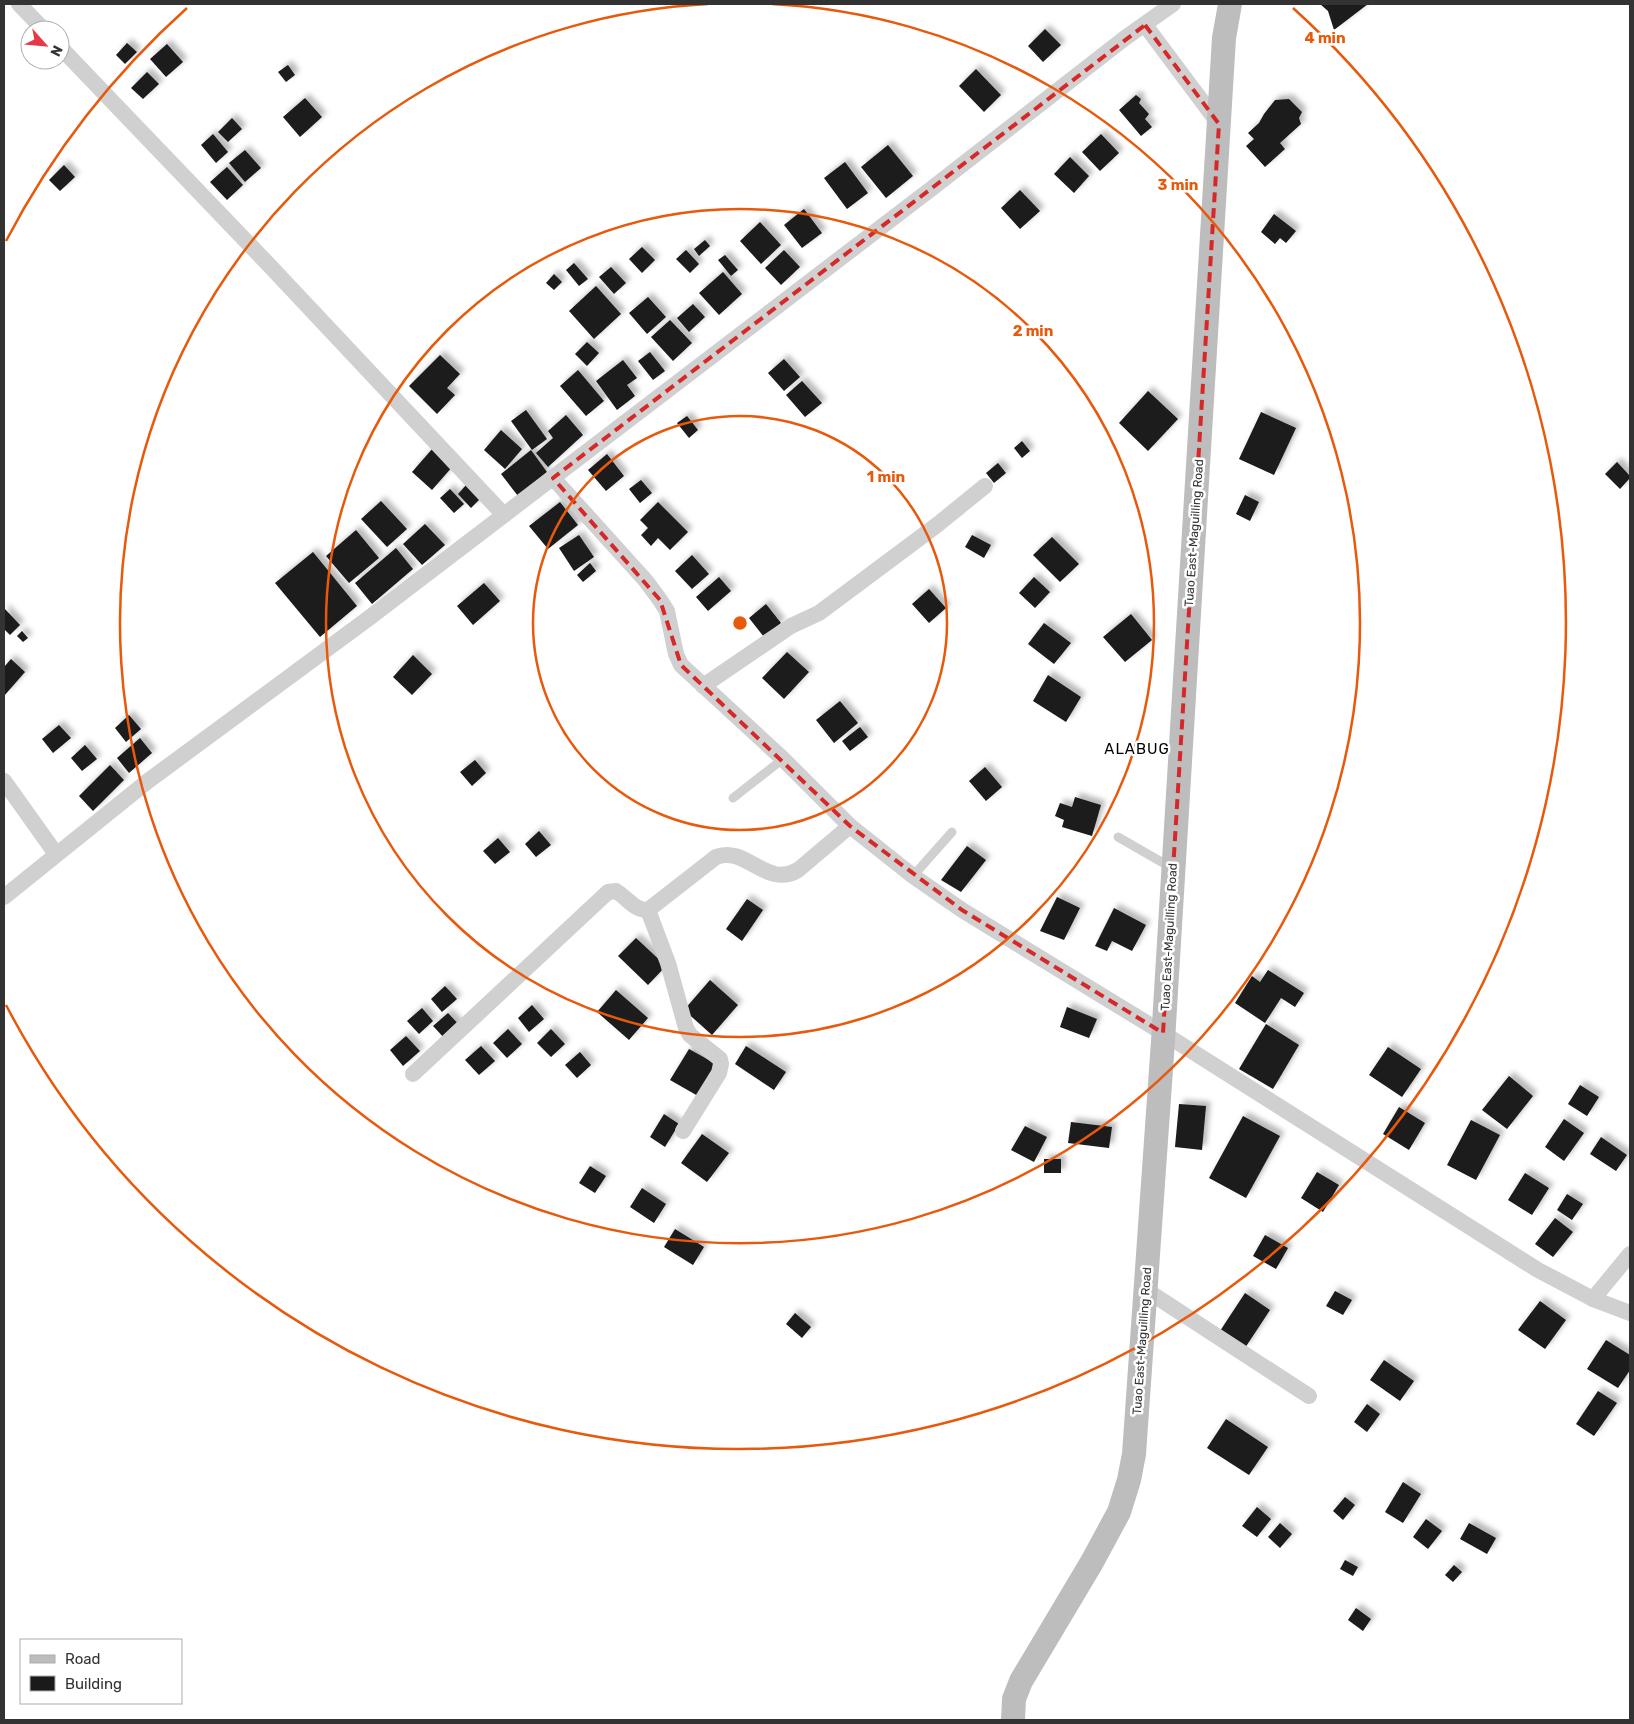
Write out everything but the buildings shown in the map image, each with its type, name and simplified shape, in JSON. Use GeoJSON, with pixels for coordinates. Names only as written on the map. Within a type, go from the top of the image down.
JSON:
{"type":"FeatureCollection","features":[{"type":"Feature","properties":{"kind":"main road","name":"Tuao East-Maguilling Road"},"geometry":{"type":"LineString","coordinates":[[1012,1720],[1014,1699],[1021,1681],[1092,1562],[1118,1512],[1129,1480],[1134,1454],[1163,1033],[1224,38],[1230,4]]}},
{"type":"Feature","properties":{"kind":"street"},"geometry":{"type":"LineString","coordinates":[[19,4],[34,20]]}},
{"type":"Feature","properties":{"kind":"street"},"geometry":{"type":"LineString","coordinates":[[4,897],[148,781],[504,516],[1125,38],[1173,4]]}},
{"type":"Feature","properties":{"kind":"street"},"geometry":{"type":"LineString","coordinates":[[1144,25],[1219,124]]}},
{"type":"Feature","properties":{"kind":"street"},"geometry":{"type":"LineString","coordinates":[[70,57],[504,516]]}},
{"type":"Feature","properties":{"kind":"street"},"geometry":{"type":"LineString","coordinates":[[553,478],[646,580],[660,600],[667,611],[676,654],[681,665],[783,760],[850,826],[913,876],[962,910],[1163,1033],[1538,1270],[1593,1299],[1630,1313]]}},
{"type":"Feature","properties":{"kind":"street"},"geometry":{"type":"LineString","coordinates":[[703,686],[791,626],[819,613],[937,525],[985,486]]}},
{"type":"Feature","properties":{"kind":"street"},"geometry":{"type":"LineString","coordinates":[[4,781],[56,854]]}},
{"type":"Feature","properties":{"kind":"street"},"geometry":{"type":"LineString","coordinates":[[413,1074],[608,892],[616,891],[637,907],[648,910],[716,856],[725,853],[732,854],[769,872],[781,876],[789,876],[850,826]]}},
{"type":"Feature","properties":{"kind":"street"},"geometry":{"type":"LineString","coordinates":[[648,910],[668,963],[686,1028],[690,1036],[720,1059],[721,1064],[719,1073],[683,1131]]}},
{"type":"Feature","properties":{"kind":"street"},"geometry":{"type":"LineString","coordinates":[[1593,1299],[1630,1254]]}},
{"type":"Feature","properties":{"kind":"street"},"geometry":{"type":"LineString","coordinates":[[1146,1290],[1308,1396]]}},
{"type":"Feature","properties":{"kind":"lane"},"geometry":{"type":"LineString","coordinates":[[733,798],[783,760]]}},
{"type":"Feature","properties":{"kind":"lane"},"geometry":{"type":"LineString","coordinates":[[913,876],[952,832]]}},
{"type":"Feature","properties":{"kind":"lane"},"geometry":{"type":"LineString","coordinates":[[1118,837],[1173,868]]}},
{"type":"Feature","properties":{"kind":"highlighted area"},"geometry":{"type":"Polygon","coordinates":[[[1145,25],[1219,124],[1163,1033],[962,910],[850,826],[681,665],[660,600],[553,478],[1145,25]]]}},
{"type":"Feature","properties":{"kind":"district","name":"ALABUG"},"geometry":{"type":"Point","coordinates":[1137,749]}}]}
